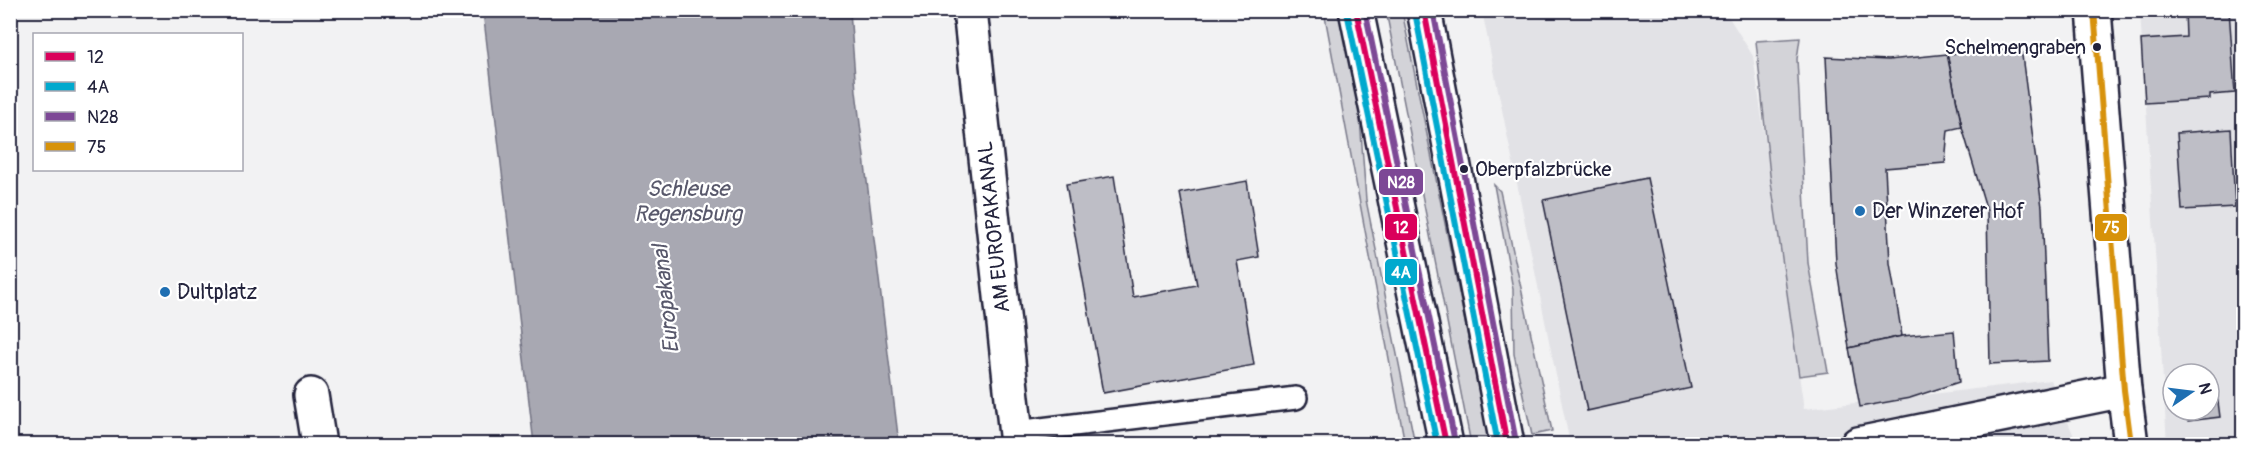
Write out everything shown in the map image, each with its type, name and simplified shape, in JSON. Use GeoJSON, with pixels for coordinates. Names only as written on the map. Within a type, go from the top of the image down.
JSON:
{"type":"FeatureCollection","features":[{"type":"Feature","properties":{"kind":"street","name":"AM EUROPAKANAL"},"geometry":{"type":"LineString","coordinates":[[970,10],[1016,438]]}},
{"type":"Feature","properties":{"kind":"street"},"geometry":{"type":"LineString","coordinates":[[1356,10],[1446,444]]}},
{"type":"Feature","properties":{"kind":"street"},"geometry":{"type":"LineString","coordinates":[[1424,10],[1507,444]]}},
{"type":"Feature","properties":{"kind":"street"},"geometry":{"type":"LineString","coordinates":[[2094,10],[2130,444]]}},
{"type":"Feature","properties":{"kind":"street"},"geometry":{"type":"LineString","coordinates":[[1858,444],[2124,390]]}},
{"type":"Feature","properties":{"kind":"street"},"geometry":{"type":"LineString","coordinates":[[311,395],[319,444]]}},
{"type":"Feature","properties":{"kind":"lane"},"geometry":{"type":"LineString","coordinates":[[1016,438],[1296,398]]}},
{"type":"Feature","properties":{"kind":"shaded area"},"geometry":{"type":"Polygon","coordinates":[[[1324,11],[1341,11],[1359,105],[1366,200],[1415,444],[1405,444],[1324,11]]]}},
{"type":"Feature","properties":{"kind":"shaded area"},"geometry":{"type":"Polygon","coordinates":[[[1386,11],[1402,11],[1489,441],[1471,444],[1386,11]]]}},
{"type":"Feature","properties":{"kind":"shaded area"},"geometry":{"type":"Polygon","coordinates":[[[1482,11],[1725,11],[1753,56],[1804,409],[2051,380],[2077,444],[1570,444],[1482,11]]]}},
{"type":"Feature","properties":{"kind":"shaded area"},"geometry":{"type":"Polygon","coordinates":[[[2140,11],[2243,11],[2243,444],[2167,444],[2166,422],[2221,422],[2221,362],[2162,362],[2140,11]]]}},
{"type":"Feature","properties":{"kind":"shaded area"},"geometry":{"type":"Polygon","coordinates":[[[1800,38],[1797,59],[1808,263],[1828,372],[1799,376],[1770,175],[1756,41],[1800,38]]]}},
{"type":"Feature","properties":{"kind":"shaded area"},"geometry":{"type":"Polygon","coordinates":[[[1494,185],[1500,191],[1552,431],[1532,435],[1514,354],[1513,289],[1494,185]]]}},
{"type":"Feature","properties":{"kind":"water","name":"Schleuse Regensburg"},"geometry":{"type":"Polygon","coordinates":[[[483,11],[850,11],[856,91],[899,444],[534,444],[483,11]]]}},
{"type":"Feature","properties":{"kind":"building"},"geometry":{"type":"Polygon","coordinates":[[[2185,10],[2229,10],[2235,93],[2210,95],[2210,99],[2145,103],[2141,40],[2186,37],[2185,10]]]}},
{"type":"Feature","properties":{"kind":"building","name":"Der Winzerer Hof"},"geometry":{"type":"Polygon","coordinates":[[[2021,48],[2042,207],[2048,361],[1990,364],[1987,211],[1962,127],[1947,54],[2021,48]]]}},
{"type":"Feature","properties":{"kind":"building","name":"Der Winzerer Hof"},"geometry":{"type":"Polygon","coordinates":[[[1947,54],[1962,127],[1948,130],[1945,163],[1885,168],[1890,263],[1902,336],[1849,348],[1836,263],[1826,57],[1888,60],[1947,54]]]}},
{"type":"Feature","properties":{"kind":"building"},"geometry":{"type":"Polygon","coordinates":[[[2231,129],[2235,207],[2182,210],[2177,133],[2231,129]]]}},
{"type":"Feature","properties":{"kind":"building"},"geometry":{"type":"Polygon","coordinates":[[[1114,176],[1133,297],[1197,285],[1180,193],[1247,181],[1259,257],[1237,261],[1254,365],[1103,393],[1066,184],[1114,176]]]}},
{"type":"Feature","properties":{"kind":"building"},"geometry":{"type":"Polygon","coordinates":[[[1647,178],[1691,388],[1587,411],[1543,200],[1647,178]]]}},
{"type":"Feature","properties":{"kind":"building"},"geometry":{"type":"Polygon","coordinates":[[[1954,331],[1959,382],[1910,398],[1860,407],[1849,348],[1902,336],[1954,331]]]}},
{"type":"Feature","properties":{"kind":"transit line","name":"12"},"geometry":{"type":"LineString","coordinates":[[1356,10],[1446,444]]}},
{"type":"Feature","properties":{"kind":"transit line","name":"N28"},"geometry":{"type":"LineString","coordinates":[[1365,10],[1455,442]]}},
{"type":"Feature","properties":{"kind":"transit line","name":"12"},"geometry":{"type":"LineString","coordinates":[[1424,10],[1507,444]]}},
{"type":"Feature","properties":{"kind":"transit line","name":"N28"},"geometry":{"type":"LineString","coordinates":[[1433,10],[1516,442]]}},
{"type":"Feature","properties":{"kind":"transit line","name":"75"},"geometry":{"type":"LineString","coordinates":[[2094,10],[2124,390],[2131,444]]}},
{"type":"Feature","properties":{"kind":"transit line","name":"4A"},"geometry":{"type":"LineString","coordinates":[[1347,12],[1437,444]]}},
{"type":"Feature","properties":{"kind":"transit line","name":"4A"},"geometry":{"type":"LineString","coordinates":[[1415,12],[1498,444]]}},
{"type":"Feature","properties":{"kind":"place","name":"Schelmengraben"},"geometry":{"type":"Point","coordinates":[2097,47]}},
{"type":"Feature","properties":{"kind":"place","name":"Oberpfalzbrücke"},"geometry":{"type":"Point","coordinates":[1464,169]}},
{"type":"Feature","properties":{"kind":"place","name":"Der Winzerer Hof"},"geometry":{"type":"Point","coordinates":[1860,211]}},
{"type":"Feature","properties":{"kind":"place","name":"Dultplatz"},"geometry":{"type":"Point","coordinates":[165,292]}},
{"type":"Feature","properties":{"kind":"water label","name":"Europakanal"},"geometry":{"type":"Point","coordinates":[666,299]}}]}
